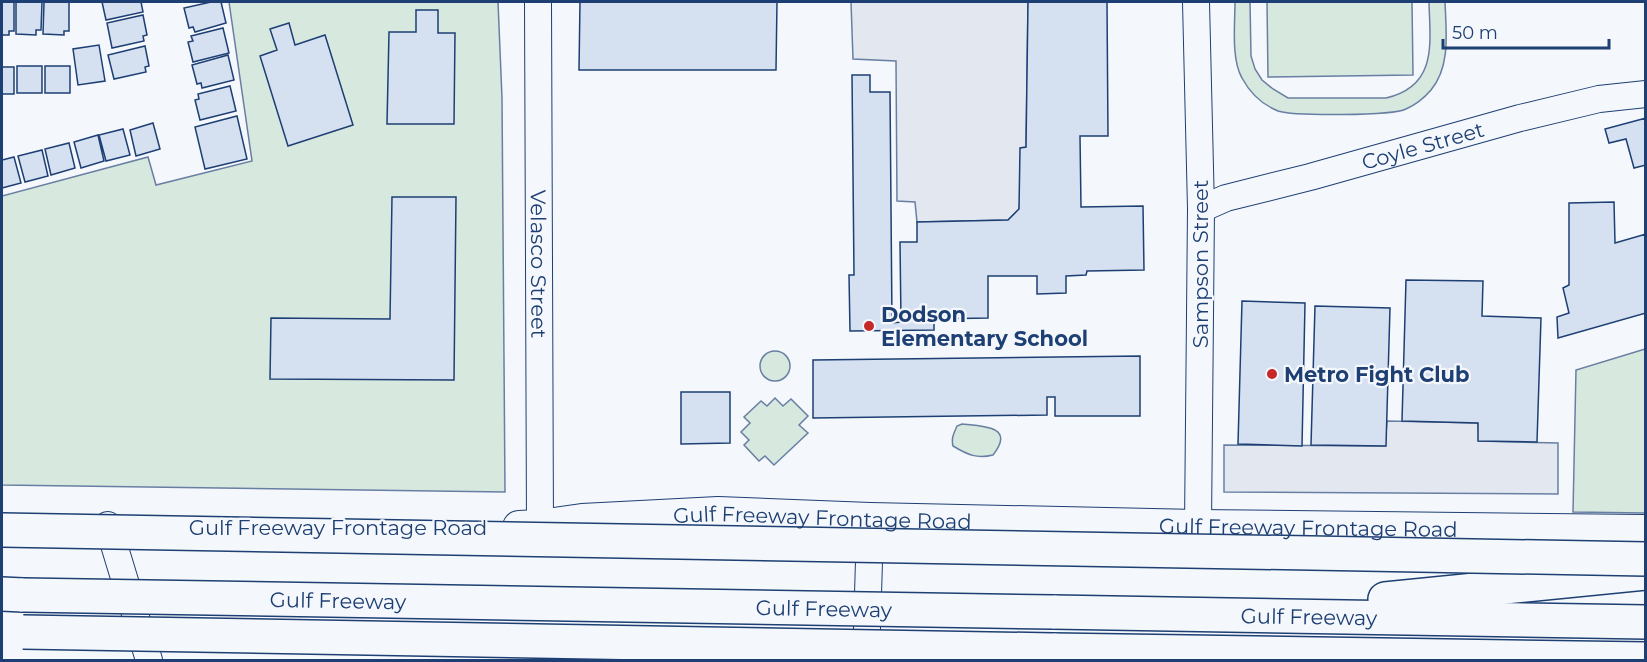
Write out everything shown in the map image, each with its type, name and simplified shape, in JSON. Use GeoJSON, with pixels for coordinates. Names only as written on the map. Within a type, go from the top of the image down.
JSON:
{"type":"FeatureCollection","features":[{"type":"Feature","properties":{"kind":"highway"},"geometry":{"type":"LineString","coordinates":[[2,530],[1646,560]]}},
{"type":"Feature","properties":{"kind":"highway"},"geometry":{"type":"LineString","coordinates":[[1219,614],[1646,573]]}},
{"type":"Feature","properties":{"kind":"highway","name":"Gulf Freeway"},"geometry":{"type":"LineString","coordinates":[[12,595],[1646,622]]}},
{"type":"Feature","properties":{"kind":"highway","name":"Gulf Freeway"},"geometry":{"type":"LineString","coordinates":[[12,632],[1646,659]]}},
{"type":"Feature","properties":{"kind":"main road","name":"Gulf Freeway Frontage Road"},"geometry":{"type":"LineString","coordinates":[[2,514],[108,525],[453,530],[718,513],[870,519],[1198,526],[1646,531]]}},
{"type":"Feature","properties":{"kind":"street","name":"Velasco Street"},"geometry":{"type":"LineString","coordinates":[[538,2],[540,526]]}},
{"type":"Feature","properties":{"kind":"street","name":"Sampson Street"},"geometry":{"type":"LineString","coordinates":[[1196,2],[1201,208],[1198,526]]}},
{"type":"Feature","properties":{"kind":"street","name":"Coyle Street"},"geometry":{"type":"LineString","coordinates":[[1201,208],[1226,198],[1520,118],[1599,99],[1646,94]]}},
{"type":"Feature","properties":{"kind":"street"},"geometry":{"type":"LineString","coordinates":[[866,660],[870,519]]}},
{"type":"Feature","properties":{"kind":"street"},"geometry":{"type":"LineString","coordinates":[[108,525],[149,660]]}},
{"type":"Feature","properties":{"kind":"shaded area"},"geometry":{"type":"Polygon","coordinates":[[[229,2],[498,2],[502,98],[505,492],[2,485],[2,196],[148,157],[156,185],[252,161],[229,2]]]}},
{"type":"Feature","properties":{"kind":"shaded area"},"geometry":{"type":"Polygon","coordinates":[[[851,2],[1028,2],[1026,147],[1019,209],[1008,220],[917,222],[915,202],[897,201],[896,61],[853,59],[851,2]]]}},
{"type":"Feature","properties":{"kind":"shaded area"},"geometry":{"type":"Polygon","coordinates":[[[1235,2],[1250,2],[1251,56],[1255,69],[1262,80],[1288,98],[1386,98],[1403,92],[1415,84],[1423,73],[1430,47],[1429,2],[1445,2],[1446,48],[1442,70],[1431,90],[1406,109],[1342,115],[1278,111],[1262,102],[1253,93],[1239,70],[1234,41],[1235,2]]]}},
{"type":"Feature","properties":{"kind":"shaded area"},"geometry":{"type":"Polygon","coordinates":[[[1267,2],[1412,2],[1413,75],[1268,77],[1267,2]]]}},
{"type":"Feature","properties":{"kind":"shaded area"},"geometry":{"type":"Polygon","coordinates":[[[1645,349],[1645,513],[1573,512],[1576,370],[1645,349]]]}},
{"type":"Feature","properties":{"kind":"shaded area"},"geometry":{"type":"Polygon","coordinates":[[[775,351],[781,352],[789,360],[789,372],[781,380],[775,381],[769,380],[761,372],[760,366],[761,360],[769,352],[775,351]]]}},
{"type":"Feature","properties":{"kind":"shaded area"},"geometry":{"type":"Polygon","coordinates":[[[775,398],[783,406],[791,399],[808,416],[799,425],[808,433],[774,465],[765,456],[759,461],[744,445],[749,440],[741,432],[750,423],[744,417],[761,401],[767,406],[775,398]]]}},
{"type":"Feature","properties":{"kind":"shaded area"},"geometry":{"type":"Polygon","coordinates":[[[1387,421],[1478,423],[1479,441],[1558,443],[1558,494],[1224,492],[1224,445],[1385,446],[1387,421]]]}},
{"type":"Feature","properties":{"kind":"shaded area"},"geometry":{"type":"Polygon","coordinates":[[[962,424],[987,427],[999,433],[1001,438],[993,455],[982,457],[973,455],[953,446],[957,426],[962,424]]]}},
{"type":"Feature","properties":{"kind":"building"},"geometry":{"type":"Polygon","coordinates":[[[2,2],[14,2],[14,31],[9,31],[9,35],[2,35],[2,2]]]}},
{"type":"Feature","properties":{"kind":"building"},"geometry":{"type":"Polygon","coordinates":[[[16,2],[42,2],[41,30],[36,30],[36,35],[16,34],[16,2]]]}},
{"type":"Feature","properties":{"kind":"building"},"geometry":{"type":"Polygon","coordinates":[[[44,2],[69,2],[69,31],[64,31],[64,35],[43,34],[44,2]]]}},
{"type":"Feature","properties":{"kind":"building"},"geometry":{"type":"Polygon","coordinates":[[[102,2],[141,2],[143,12],[106,20],[102,2]]]}},
{"type":"Feature","properties":{"kind":"building"},"geometry":{"type":"Polygon","coordinates":[[[221,2],[226,23],[195,32],[193,27],[189,28],[184,8],[221,2]]]}},
{"type":"Feature","properties":{"kind":"building"},"geometry":{"type":"Polygon","coordinates":[[[580,2],[777,2],[776,70],[579,70],[580,2]]]}},
{"type":"Feature","properties":{"kind":"building"},"geometry":{"type":"Polygon","coordinates":[[[1028,2],[1107,2],[1108,136],[1080,136],[1081,207],[1143,206],[1144,270],[1087,271],[1086,275],[1066,276],[1066,293],[1037,294],[1037,276],[988,276],[988,318],[934,319],[934,330],[850,331],[849,275],[854,275],[852,75],[870,75],[870,92],[890,92],[892,323],[901,322],[900,242],[917,242],[917,222],[1008,220],[1019,209],[1020,148],[1026,147],[1028,2]]]}},
{"type":"Feature","properties":{"kind":"building"},"geometry":{"type":"Polygon","coordinates":[[[416,10],[438,10],[438,33],[455,33],[454,124],[387,124],[389,32],[416,32],[416,10]]]}},
{"type":"Feature","properties":{"kind":"building"},"geometry":{"type":"Polygon","coordinates":[[[143,15],[147,35],[143,36],[144,41],[112,48],[107,23],[143,15]]]}},
{"type":"Feature","properties":{"kind":"building"},"geometry":{"type":"Polygon","coordinates":[[[289,23],[295,45],[325,35],[353,125],[288,146],[260,56],[277,50],[270,29],[289,23]]]}},
{"type":"Feature","properties":{"kind":"building"},"geometry":{"type":"Polygon","coordinates":[[[223,28],[229,53],[193,62],[188,42],[193,41],[191,36],[223,28]]]}},
{"type":"Feature","properties":{"kind":"building"},"geometry":{"type":"Polygon","coordinates":[[[99,45],[105,81],[78,85],[73,49],[99,45]]]}},
{"type":"Feature","properties":{"kind":"building"},"geometry":{"type":"Polygon","coordinates":[[[145,46],[149,66],[145,67],[146,72],[114,79],[108,55],[145,46]]]}},
{"type":"Feature","properties":{"kind":"building"},"geometry":{"type":"Polygon","coordinates":[[[228,55],[234,80],[202,88],[201,83],[197,84],[192,65],[228,55]]]}},
{"type":"Feature","properties":{"kind":"building"},"geometry":{"type":"Polygon","coordinates":[[[17,66],[42,66],[42,93],[17,93],[17,66]]]}},
{"type":"Feature","properties":{"kind":"building"},"geometry":{"type":"Polygon","coordinates":[[[45,66],[70,66],[70,93],[45,93],[45,66]]]}},
{"type":"Feature","properties":{"kind":"building"},"geometry":{"type":"Polygon","coordinates":[[[2,67],[14,67],[14,94],[2,94],[2,67]]]}},
{"type":"Feature","properties":{"kind":"building"},"geometry":{"type":"Polygon","coordinates":[[[230,86],[236,111],[200,120],[195,100],[199,99],[198,94],[230,86]]]}},
{"type":"Feature","properties":{"kind":"building"},"geometry":{"type":"Polygon","coordinates":[[[237,116],[247,159],[205,169],[195,127],[237,116]]]}},
{"type":"Feature","properties":{"kind":"building"},"geometry":{"type":"Polygon","coordinates":[[[1646,118],[1646,165],[1634,168],[1626,139],[1609,143],[1605,129],[1646,118]]]}},
{"type":"Feature","properties":{"kind":"building"},"geometry":{"type":"Polygon","coordinates":[[[153,123],[160,149],[136,156],[130,130],[153,123]]]}},
{"type":"Feature","properties":{"kind":"building"},"geometry":{"type":"Polygon","coordinates":[[[123,129],[130,155],[106,161],[99,135],[123,129]]]}},
{"type":"Feature","properties":{"kind":"building"},"geometry":{"type":"Polygon","coordinates":[[[98,135],[104,161],[81,168],[74,142],[98,135]]]}},
{"type":"Feature","properties":{"kind":"building"},"geometry":{"type":"Polygon","coordinates":[[[69,143],[75,168],[51,175],[45,149],[69,143]]]}},
{"type":"Feature","properties":{"kind":"building"},"geometry":{"type":"Polygon","coordinates":[[[42,150],[48,176],[25,182],[18,156],[42,150]]]}},
{"type":"Feature","properties":{"kind":"building"},"geometry":{"type":"Polygon","coordinates":[[[14,157],[21,183],[2,188],[2,160],[14,157]]]}},
{"type":"Feature","properties":{"kind":"building"},"geometry":{"type":"Polygon","coordinates":[[[392,197],[456,197],[454,380],[270,379],[271,318],[390,319],[392,197]]]}},
{"type":"Feature","properties":{"kind":"building"},"geometry":{"type":"Polygon","coordinates":[[[1614,202],[1615,243],[1646,234],[1646,313],[1558,338],[1557,317],[1569,313],[1563,288],[1569,285],[1569,203],[1614,202]]]}},
{"type":"Feature","properties":{"kind":"building"},"geometry":{"type":"Polygon","coordinates":[[[1406,280],[1483,281],[1482,316],[1541,318],[1537,442],[1478,441],[1478,423],[1402,421],[1406,280]]]}},
{"type":"Feature","properties":{"kind":"building","name":"Metro Fight Club"},"geometry":{"type":"Polygon","coordinates":[[[1242,301],[1305,303],[1302,446],[1238,444],[1242,301]]]}},
{"type":"Feature","properties":{"kind":"building"},"geometry":{"type":"Polygon","coordinates":[[[1315,306],[1390,308],[1386,446],[1311,445],[1315,306]]]}},
{"type":"Feature","properties":{"kind":"building"},"geometry":{"type":"Polygon","coordinates":[[[1140,356],[1140,416],[1055,416],[1055,397],[1047,397],[1047,415],[813,418],[813,360],[1140,356]]]}},
{"type":"Feature","properties":{"kind":"building"},"geometry":{"type":"Polygon","coordinates":[[[681,392],[730,392],[730,443],[681,444],[681,392]]]}},
{"type":"Feature","properties":{"kind":"place","name":"Dodson Elementary School"},"geometry":{"type":"Point","coordinates":[869,326]}},
{"type":"Feature","properties":{"kind":"place","name":"Metro Fight Club"},"geometry":{"type":"Point","coordinates":[1272,374]}}]}
